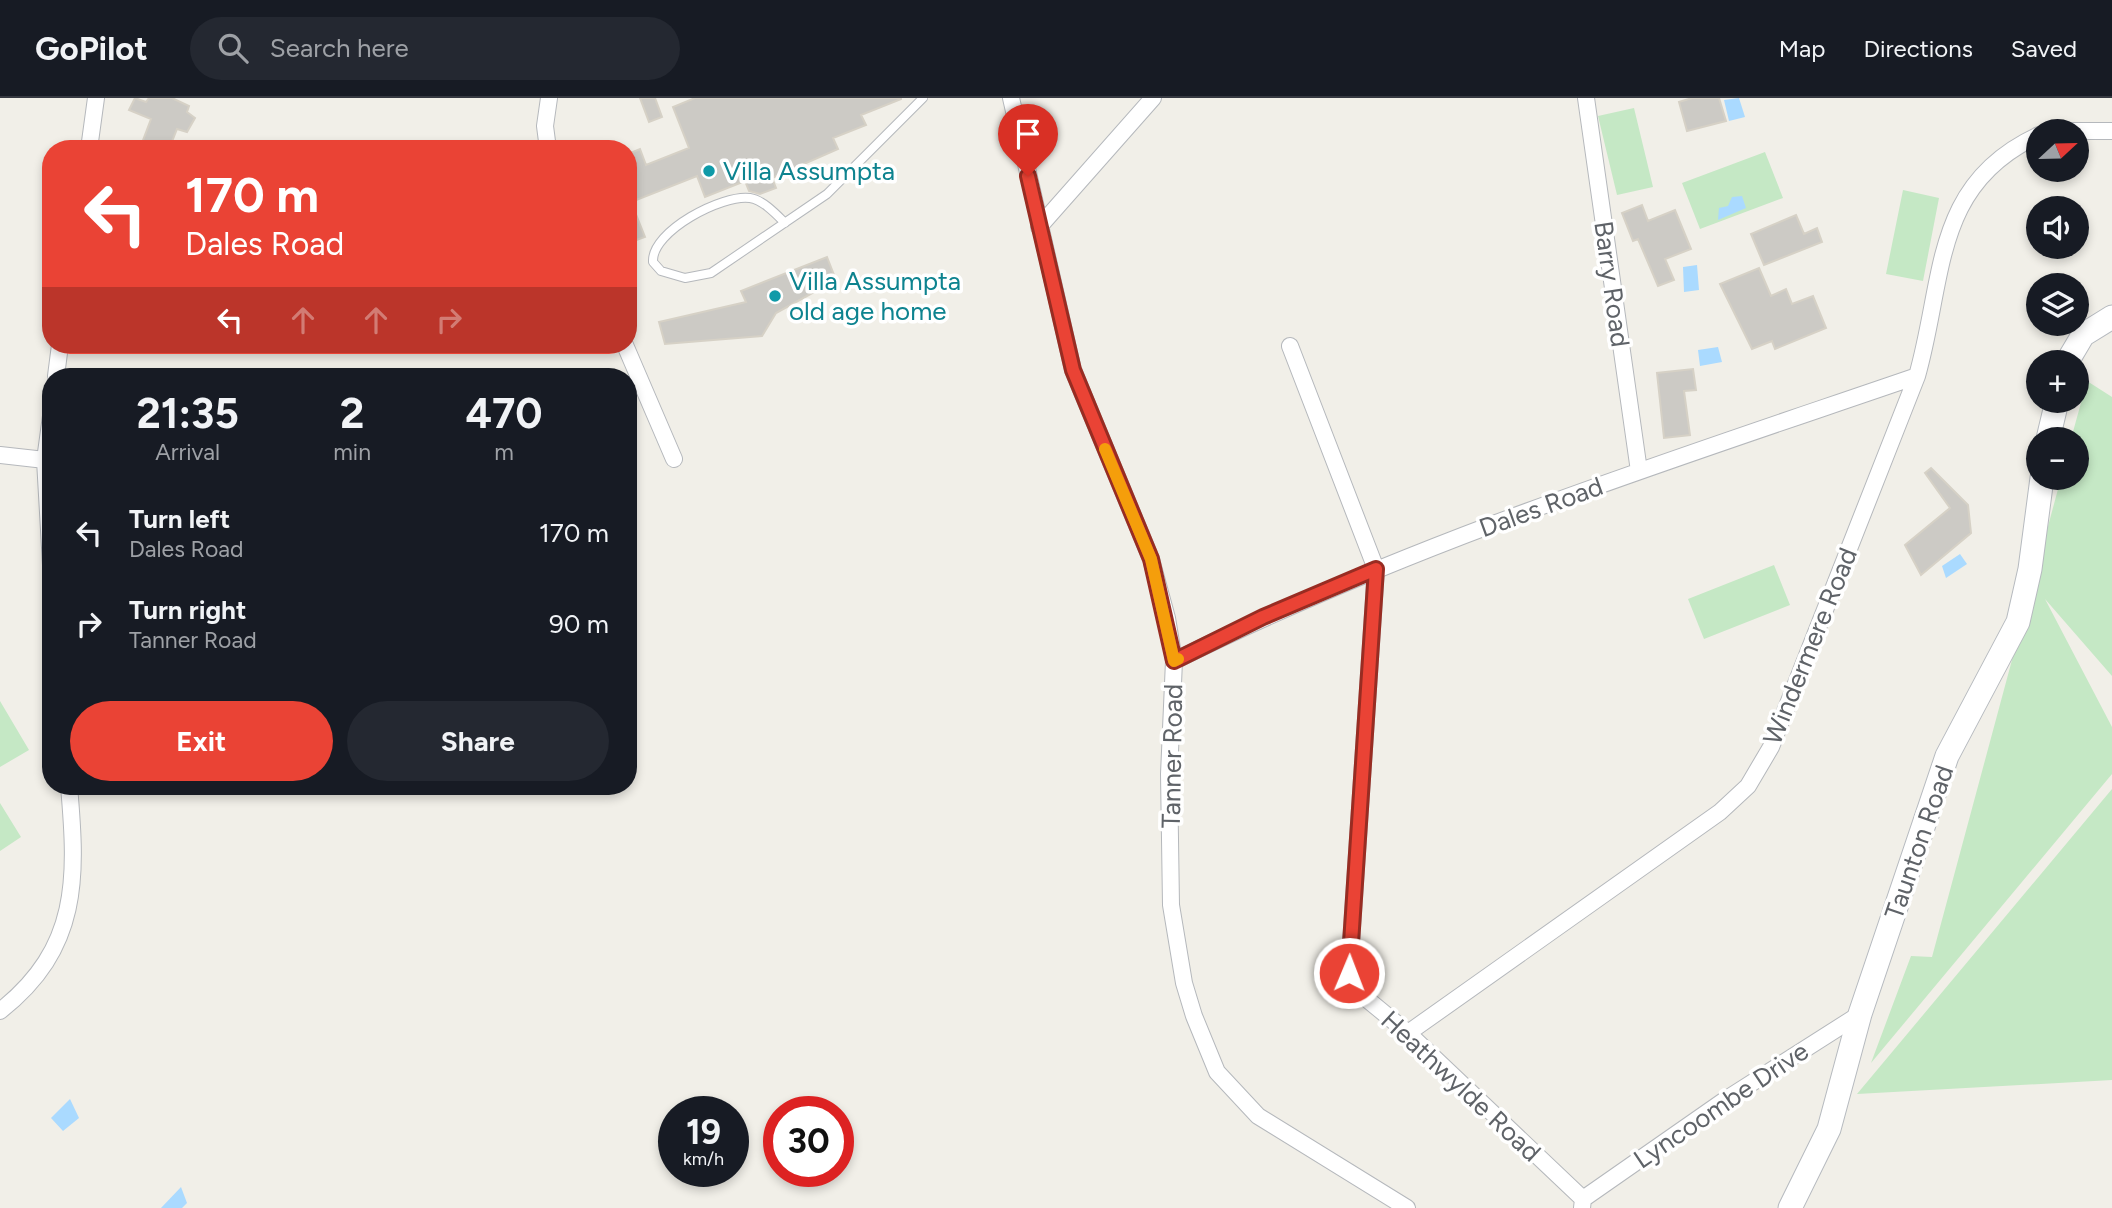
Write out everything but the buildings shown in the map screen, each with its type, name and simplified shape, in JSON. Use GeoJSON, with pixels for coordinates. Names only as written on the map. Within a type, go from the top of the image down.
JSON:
{"type":"FeatureCollection","features":[{"type":"Feature","properties":{"kind":"street"},"geometry":{"type":"LineString","coordinates":[[90,140],[96,98]]}},
{"type":"Feature","properties":{"kind":"street"},"geometry":{"type":"LineString","coordinates":[[547,140],[545,127],[548,98]]}},
{"type":"Feature","properties":{"kind":"street","name":"Tanner Road"},"geometry":{"type":"LineString","coordinates":[[1011,98],[1073,370],[1151,559],[1174,661],[1169,774],[1171,905],[1184,983],[1206,1049],[1217,1072],[1258,1116],[1407,1208]]}},
{"type":"Feature","properties":{"kind":"street"},"geometry":{"type":"LineString","coordinates":[[1039,228],[1153,98]]}},
{"type":"Feature","properties":{"kind":"street","name":"Barry Road"},"geometry":{"type":"LineString","coordinates":[[1586,98],[1639,471]]}},
{"type":"Feature","properties":{"kind":"street"},"geometry":{"type":"LineString","coordinates":[[2090,131],[2112,131]]}},
{"type":"Feature","properties":{"kind":"street","name":"Windermere Road"},"geometry":{"type":"LineString","coordinates":[[1408,1033],[1698,829],[1748,786],[1771,747],[1917,376],[1931,328],[1946,247],[1958,210],[1969,189],[1985,170],[2007,150],[2026,141]]}},
{"type":"Feature","properties":{"kind":"street"},"geometry":{"type":"LineString","coordinates":[[2074,350],[2083,335],[2112,317]]}},
{"type":"Feature","properties":{"kind":"street","name":"Heathwylde Road"},"geometry":{"type":"LineString","coordinates":[[1290,346],[1376,569],[1363,792],[1347,965],[1356,987],[1408,1033],[1582,1204]]}},
{"type":"Feature","properties":{"kind":"street"},"geometry":{"type":"LineString","coordinates":[[637,373],[674,459]]}},
{"type":"Feature","properties":{"kind":"street","name":"Dales Road"},"geometry":{"type":"LineString","coordinates":[[1174,661],[1263,617],[1376,569],[1639,471],[1917,376]]}},
{"type":"Feature","properties":{"kind":"street"},"geometry":{"type":"LineString","coordinates":[[0,455],[42,460]]}},
{"type":"Feature","properties":{"kind":"street","name":"Taunton Road"},"geometry":{"type":"LineString","coordinates":[[1790,1208],[1829,1129],[1860,1014],[1947,756],[2018,622],[2030,569],[2040,490]]}},
{"type":"Feature","properties":{"kind":"street"},"geometry":{"type":"LineString","coordinates":[[0,1011],[37,975],[53,953],[65,927],[74,872],[70,795]]}},
{"type":"Feature","properties":{"kind":"street","name":"Lyncoombe Drive"},"geometry":{"type":"LineString","coordinates":[[1582,1204],[1735,1093],[1860,1014]]}},
{"type":"Feature","properties":{"kind":"lane"},"geometry":{"type":"LineString","coordinates":[[785,223],[755,199],[733,199],[686,220],[662,241],[655,250],[653,262],[661,271],[685,278],[711,273],[785,223],[827,194],[923,98]]}},
{"type":"Feature","properties":{"kind":"green space"},"geometry":{"type":"Polygon","coordinates":[[[1634,108],[1653,187],[1617,195],[1598,116],[1634,108]]]}},
{"type":"Feature","properties":{"kind":"green space"},"geometry":{"type":"Polygon","coordinates":[[[1765,152],[1783,198],[1700,229],[1682,183],[1765,152]]]}},
{"type":"Feature","properties":{"kind":"green space"},"geometry":{"type":"Polygon","coordinates":[[[1903,190],[1939,198],[1923,281],[1886,274],[1903,190]]]}},
{"type":"Feature","properties":{"kind":"green space"},"geometry":{"type":"Polygon","coordinates":[[[2089,382],[2112,397],[2112,676],[2045,599],[2112,727],[2112,774],[1871,1063],[1911,956],[1932,957],[2058,490],[2089,490],[2089,427],[2074,427],[2078,413],[2089,413],[2089,382]]]}},
{"type":"Feature","properties":{"kind":"green space"},"geometry":{"type":"Polygon","coordinates":[[[1774,565],[1790,605],[1704,639],[1688,599],[1774,565]]]}},
{"type":"Feature","properties":{"kind":"green space"},"geometry":{"type":"Polygon","coordinates":[[[0,701],[29,750],[0,767],[0,701]]]}},
{"type":"Feature","properties":{"kind":"green space"},"geometry":{"type":"Polygon","coordinates":[[[2112,789],[2112,1080],[1857,1094],[2112,789]]]}},
{"type":"Feature","properties":{"kind":"green space"},"geometry":{"type":"Polygon","coordinates":[[[0,803],[21,837],[0,851],[0,803]]]}},
{"type":"Feature","properties":{"kind":"water"},"geometry":{"type":"Polygon","coordinates":[[[1739,98],[1745,117],[1729,121],[1724,100],[1739,98]]]}},
{"type":"Feature","properties":{"kind":"water"},"geometry":{"type":"Polygon","coordinates":[[[1742,196],[1746,208],[1718,220],[1719,208],[1728,206],[1732,197],[1742,196]]]}},
{"type":"Feature","properties":{"kind":"water"},"geometry":{"type":"Polygon","coordinates":[[[1697,265],[1699,290],[1684,292],[1683,267],[1697,265]]]}},
{"type":"Feature","properties":{"kind":"water"},"geometry":{"type":"Polygon","coordinates":[[[1718,347],[1722,362],[1700,366],[1698,350],[1718,347]]]}},
{"type":"Feature","properties":{"kind":"water"},"geometry":{"type":"Polygon","coordinates":[[[1960,554],[1967,564],[1946,578],[1942,566],[1960,554]]]}},
{"type":"Feature","properties":{"kind":"water"},"geometry":{"type":"Polygon","coordinates":[[[70,1099],[79,1118],[63,1131],[51,1118],[70,1099]]]}},
{"type":"Feature","properties":{"kind":"water"},"geometry":{"type":"Polygon","coordinates":[[[181,1187],[187,1203],[182,1208],[161,1208],[181,1187]]]}},
{"type":"Feature","properties":{"kind":"slow traffic"},"geometry":{"type":"LineString","coordinates":[[1105,449],[1151,559],[1167,618],[1174,661],[1178,659]]}},
{"type":"Feature","properties":{"kind":"place","name":"Villa Assumpta"},"geometry":{"type":"Point","coordinates":[709,171]}},
{"type":"Feature","properties":{"kind":"place","name":"Villa Assumpta old age home"},"geometry":{"type":"Point","coordinates":[775,296]}},
{"type":"Feature","properties":{"kind":"route"},"geometry":{"type":"LineString","coordinates":[[1028,176],[1073,370],[1151,559],[1167,618],[1174,661],[1263,617],[1376,569],[1363,792],[1347,965],[1349,973]]}}]}
